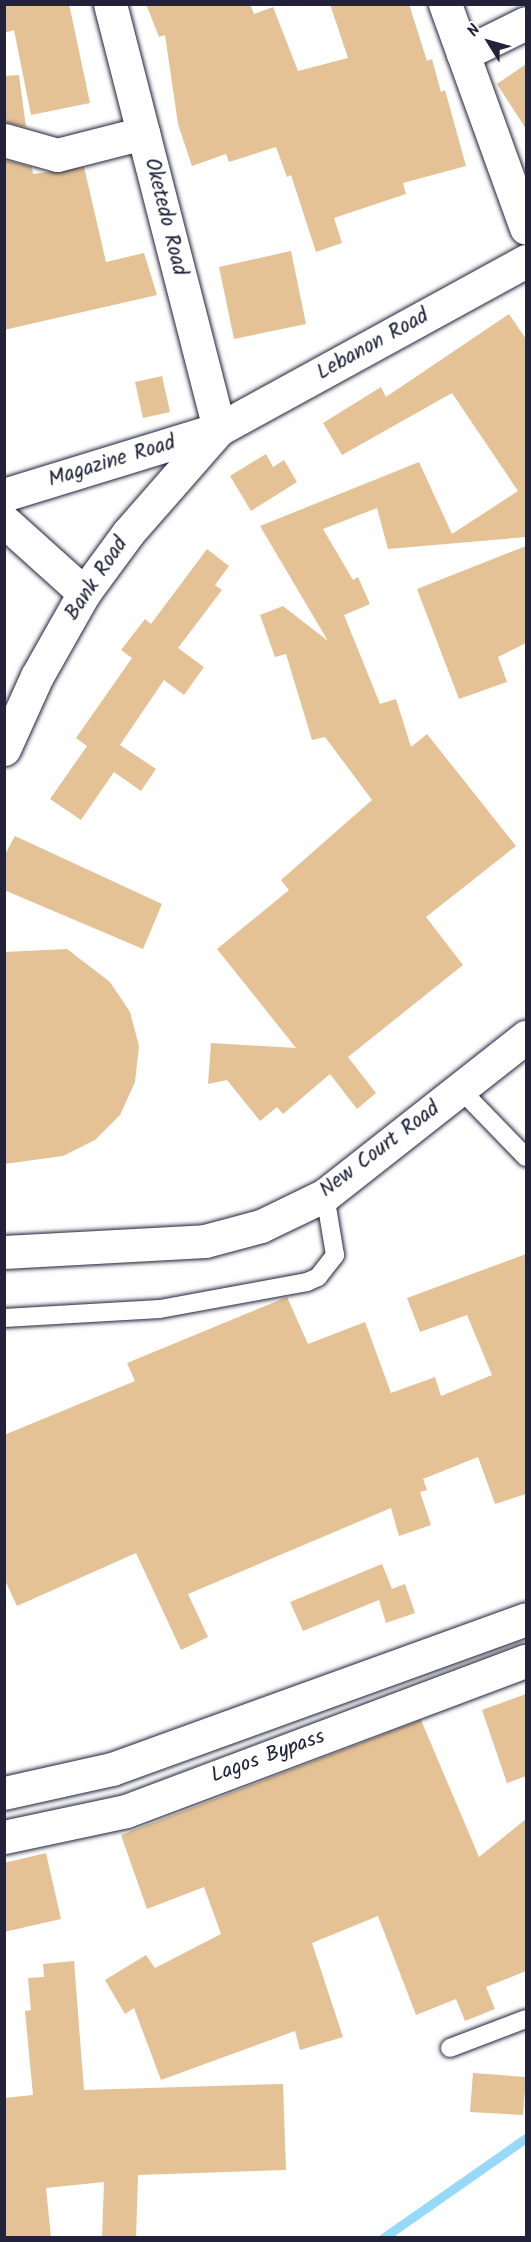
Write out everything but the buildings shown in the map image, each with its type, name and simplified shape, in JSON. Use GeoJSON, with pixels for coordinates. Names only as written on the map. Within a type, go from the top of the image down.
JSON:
{"type":"FeatureCollection","features":[{"type":"Feature","properties":{"kind":"street","name":"Oketedo Road"},"geometry":{"type":"LineString","coordinates":[[111,4],[219,429]]}},
{"type":"Feature","properties":{"kind":"street"},"geometry":{"type":"LineString","coordinates":[[446,4],[526,228]]}},
{"type":"Feature","properties":{"kind":"street"},"geometry":{"type":"LineString","coordinates":[[463,54],[526,23]]}},
{"type":"Feature","properties":{"kind":"street"},"geometry":{"type":"LineString","coordinates":[[4,140],[57,155],[143,133]]}},
{"type":"Feature","properties":{"kind":"street","name":"Lebanon Road"},"geometry":{"type":"LineString","coordinates":[[219,429],[526,261]]}},
{"type":"Feature","properties":{"kind":"street","name":"Magazine Road"},"geometry":{"type":"LineString","coordinates":[[4,495],[219,429]]}},
{"type":"Feature","properties":{"kind":"street","name":"Bank Road"},"geometry":{"type":"LineString","coordinates":[[4,749],[37,676],[84,593],[128,533],[219,429]]}},
{"type":"Feature","properties":{"kind":"street"},"geometry":{"type":"LineString","coordinates":[[4,521],[84,593]]}},
{"type":"Feature","properties":{"kind":"street","name":"New Court Road"},"geometry":{"type":"LineString","coordinates":[[4,1252],[205,1241],[261,1226],[325,1195],[526,1036]]}},
{"type":"Feature","properties":{"kind":"street","name":"Lagos Bypass"},"geometry":{"type":"LineString","coordinates":[[4,1793],[112,1769],[526,1619]]}},
{"type":"Feature","properties":{"kind":"street","name":"Lagos Bypass"},"geometry":{"type":"LineString","coordinates":[[4,1838],[126,1811],[526,1661]]}},
{"type":"Feature","properties":{"kind":"street"},"geometry":{"type":"LineString","coordinates":[[112,1769],[126,1811]]}},
{"type":"Feature","properties":{"kind":"lane"},"geometry":{"type":"LineString","coordinates":[[460,1089],[526,1157]]}},
{"type":"Feature","properties":{"kind":"lane"},"geometry":{"type":"LineString","coordinates":[[4,1318],[160,1309],[308,1282],[318,1277],[335,1255],[325,1195]]}},
{"type":"Feature","properties":{"kind":"lane"},"geometry":{"type":"LineString","coordinates":[[450,2048],[526,2019]]}},
{"type":"Feature","properties":{"kind":"waterway"},"geometry":{"type":"LineString","coordinates":[[383,2238],[526,2138]]}}]}
